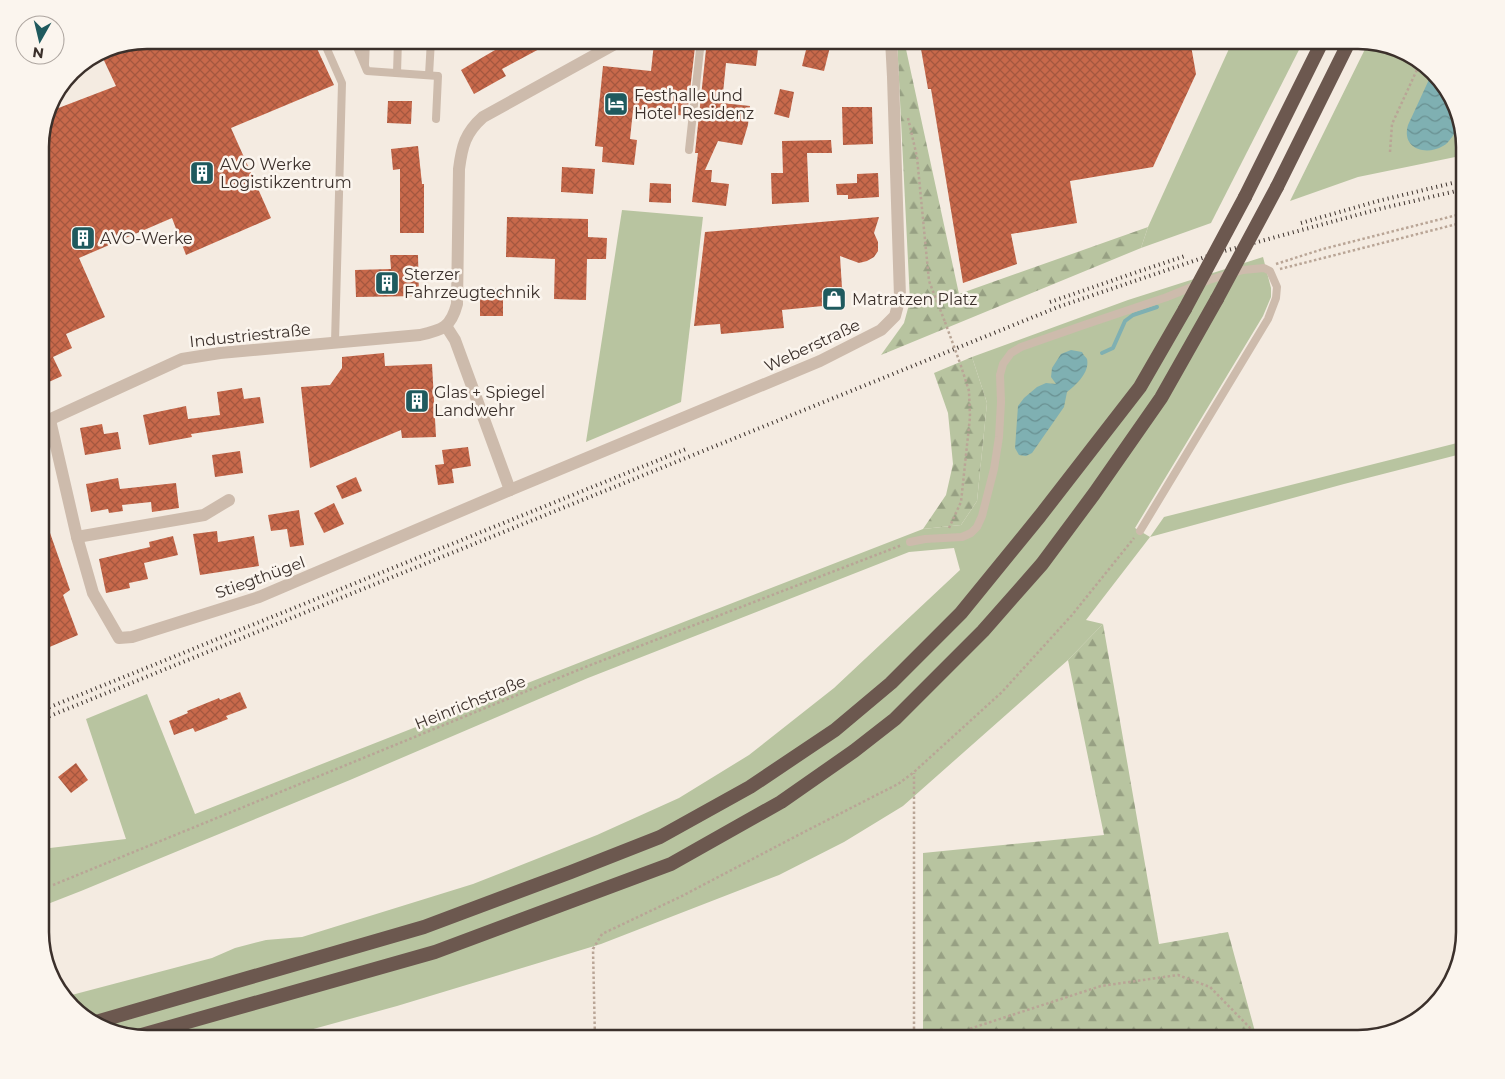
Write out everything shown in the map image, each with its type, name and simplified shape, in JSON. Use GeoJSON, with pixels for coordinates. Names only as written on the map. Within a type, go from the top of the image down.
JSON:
{"type":"FeatureCollection","features":[{"type":"Feature","properties":{"kind":"highway"},"geometry":{"type":"LineString","coordinates":[[103,1020],[424,927],[660,837],[750,787],[835,730],[891,683],[961,613],[1040,516],[1140,387],[1185,310],[1245,197],[1319,49]]}},
{"type":"Feature","properties":{"kind":"highway"},"geometry":{"type":"LineString","coordinates":[[159,1030],[436,952],[671,864],[781,802],[854,751],[895,719],[982,631],[1042,564],[1161,398],[1277,187],[1346,49]]}},
{"type":"Feature","properties":{"kind":"street"},"geometry":{"type":"LineString","coordinates":[[510,490],[468,361],[446,326],[454,316],[457,304],[459,169],[462,150],[466,136],[473,125],[483,117],[606,49]]}},
{"type":"Feature","properties":{"kind":"street","name":"Weberstraße"},"geometry":{"type":"LineString","coordinates":[[510,490],[820,361],[881,330],[895,316],[900,297],[891,49]]}},
{"type":"Feature","properties":{"kind":"street","name":"Industriestraße"},"geometry":{"type":"LineString","coordinates":[[49,420],[182,359],[220,353],[436,332],[446,326]]}},
{"type":"Feature","properties":{"kind":"street","name":"Stiegthügel"},"geometry":{"type":"LineString","coordinates":[[49,436],[93,592],[119,638],[132,637],[259,597],[510,490]]}},
{"type":"Feature","properties":{"kind":"street"},"geometry":{"type":"LineString","coordinates":[[77,537],[204,515],[229,500]]}},
{"type":"Feature","properties":{"kind":"lane"},"geometry":{"type":"LineString","coordinates":[[327,49],[342,83],[336,342]]}},
{"type":"Feature","properties":{"kind":"lane"},"geometry":{"type":"LineString","coordinates":[[358,49],[367,71],[438,76],[436,119]]}},
{"type":"Feature","properties":{"kind":"lane"},"geometry":{"type":"LineString","coordinates":[[365,66],[366,49]]}},
{"type":"Feature","properties":{"kind":"lane"},"geometry":{"type":"LineString","coordinates":[[397,73],[398,49]]}},
{"type":"Feature","properties":{"kind":"lane"},"geometry":{"type":"LineString","coordinates":[[430,49],[430,75]]}},
{"type":"Feature","properties":{"kind":"lane"},"geometry":{"type":"LineString","coordinates":[[689,150],[700,49]]}},
{"type":"Feature","properties":{"kind":"lane"},"geometry":{"type":"LineString","coordinates":[[910,542],[925,539],[962,537],[971,533],[977,527],[982,516],[994,469],[999,437],[1004,386],[1000,375],[1003,364],[1011,353],[1021,347],[1085,327],[1209,280],[1243,270],[1267,270],[1277,287],[1276,298],[1268,319],[1140,530]]}},
{"type":"Feature","properties":{"kind":"path"},"geometry":{"type":"LineString","coordinates":[[1390,152],[1392,124],[1418,69]]}},
{"type":"Feature","properties":{"kind":"path"},"geometry":{"type":"LineString","coordinates":[[908,118],[917,157],[929,281],[969,391],[969,439],[961,502],[944,538]]}},
{"type":"Feature","properties":{"kind":"path"},"geometry":{"type":"LineString","coordinates":[[1267,270],[1323,249],[1456,215]]}},
{"type":"Feature","properties":{"kind":"path"},"geometry":{"type":"LineString","coordinates":[[1267,270],[1456,224]]}},
{"type":"Feature","properties":{"kind":"path"},"geometry":{"type":"LineString","coordinates":[[595,1030],[593,949],[602,934],[682,896],[898,784],[914,772],[1002,692],[1072,615],[1140,530]]}},
{"type":"Feature","properties":{"kind":"path","name":"Heinrichstraße"},"geometry":{"type":"LineString","coordinates":[[49,887],[588,666],[910,542]]}},
{"type":"Feature","properties":{"kind":"path"},"geometry":{"type":"LineString","coordinates":[[914,772],[914,1030]]}},
{"type":"Feature","properties":{"kind":"path"},"geometry":{"type":"LineString","coordinates":[[967,1030],[1101,986],[1178,975],[1210,987],[1252,1030]]}},
{"type":"Feature","properties":{"kind":"green space"},"geometry":{"type":"Polygon","coordinates":[[[897,49],[906,49],[959,294],[1148,227],[1141,248],[881,355],[904,323],[910,301],[897,49]]]}},
{"type":"Feature","properties":{"kind":"green space"},"geometry":{"type":"Polygon","coordinates":[[[1229,49],[1299,49],[1211,223],[1141,248],[1148,227],[1229,49]]]}},
{"type":"Feature","properties":{"kind":"green space"},"geometry":{"type":"Polygon","coordinates":[[[1365,49],[1390,54],[1402,59],[1428,77],[1440,92],[1451,115],[1455,134],[1456,157],[1358,177],[1290,201],[1365,49]]]}},
{"type":"Feature","properties":{"kind":"green space"},"geometry":{"type":"Polygon","coordinates":[[[622,210],[703,217],[681,402],[586,442],[622,210]]]}},
{"type":"Feature","properties":{"kind":"green space"},"geometry":{"type":"Polygon","coordinates":[[[1263,257],[1271,288],[1271,297],[1263,316],[1135,528],[1150,537],[1086,620],[1103,624],[1068,660],[903,806],[844,842],[779,875],[601,944],[397,1006],[310,1030],[134,1029],[121,1027],[103,1020],[92,1014],[71,995],[212,958],[235,948],[266,940],[302,937],[473,884],[597,835],[679,798],[749,755],[834,688],[960,570],[954,548],[909,552],[588,678],[350,780],[49,903],[49,848],[126,839],[86,719],[147,694],[195,814],[923,529],[961,525],[977,501],[987,403],[972,357],[1128,300],[1263,257]]]}},
{"type":"Feature","properties":{"kind":"green space"},"geometry":{"type":"Polygon","coordinates":[[[972,357],[987,403],[977,501],[961,525],[923,529],[946,495],[953,464],[948,413],[934,373],[972,357]]]}},
{"type":"Feature","properties":{"kind":"green space"},"geometry":{"type":"Polygon","coordinates":[[[1456,443],[1456,455],[1150,537],[1164,517],[1456,443]]]}},
{"type":"Feature","properties":{"kind":"green space"},"geometry":{"type":"Polygon","coordinates":[[[1103,624],[1159,944],[1228,932],[1255,1030],[923,1030],[923,853],[1104,835],[1068,660],[1103,624]]]}},
{"type":"Feature","properties":{"kind":"water"},"geometry":{"type":"Polygon","coordinates":[[[1429,79],[1446,103],[1453,121],[1455,133],[1446,144],[1436,149],[1423,150],[1416,148],[1408,140],[1408,125],[1429,79]]]}},
{"type":"Feature","properties":{"kind":"water"},"geometry":{"type":"Polygon","coordinates":[[[1071,350],[1082,352],[1087,359],[1086,369],[1078,382],[1067,392],[1064,407],[1032,453],[1026,456],[1019,455],[1015,448],[1018,406],[1037,387],[1046,383],[1056,384],[1051,377],[1052,368],[1061,354],[1071,350]]]}},
{"type":"Feature","properties":{"kind":"building"},"geometry":{"type":"Polygon","coordinates":[[[140,49],[317,49],[334,85],[231,128],[271,218],[186,255],[172,218],[79,258],[105,317],[66,334],[72,348],[53,357],[62,376],[49,382],[49,140],[52,121],[56,109],[116,86],[103,59],[115,54],[140,49]]]}},
{"type":"Feature","properties":{"kind":"building"},"geometry":{"type":"Polygon","coordinates":[[[497,49],[539,49],[502,69],[506,76],[474,94],[461,70],[497,49]]]}},
{"type":"Feature","properties":{"kind":"building"},"geometry":{"type":"Polygon","coordinates":[[[653,49],[695,49],[687,116],[633,110],[630,139],[637,140],[634,165],[602,162],[603,147],[595,146],[603,66],[651,71],[653,49]]]}},
{"type":"Feature","properties":{"kind":"building"},"geometry":{"type":"Polygon","coordinates":[[[706,49],[758,49],[756,66],[726,63],[722,103],[750,106],[748,125],[742,145],[718,141],[705,170],[712,170],[711,182],[729,184],[726,206],[692,202],[698,153],[695,153],[706,49]]]}},
{"type":"Feature","properties":{"kind":"building"},"geometry":{"type":"Polygon","coordinates":[[[806,49],[830,49],[824,71],[802,66],[806,49]]]}},
{"type":"Feature","properties":{"kind":"building"},"geometry":{"type":"Polygon","coordinates":[[[921,49],[1192,49],[1196,74],[1153,167],[1070,181],[1077,223],[1011,234],[1017,264],[963,283],[931,89],[928,89],[921,49]]]}},
{"type":"Feature","properties":{"kind":"building"},"geometry":{"type":"Polygon","coordinates":[[[780,89],[794,92],[789,118],[774,114],[780,89]]]}},
{"type":"Feature","properties":{"kind":"building"},"geometry":{"type":"Polygon","coordinates":[[[388,101],[412,101],[411,124],[387,123],[388,101]]]}},
{"type":"Feature","properties":{"kind":"building"},"geometry":{"type":"Polygon","coordinates":[[[842,107],[872,107],[873,144],[843,145],[842,107]]]}},
{"type":"Feature","properties":{"kind":"building"},"geometry":{"type":"Polygon","coordinates":[[[831,140],[832,153],[807,153],[809,202],[772,204],[771,173],[783,173],[782,141],[831,140]]]}},
{"type":"Feature","properties":{"kind":"building"},"geometry":{"type":"Polygon","coordinates":[[[418,146],[422,184],[424,184],[424,233],[400,233],[400,169],[393,170],[391,149],[418,146]]]}},
{"type":"Feature","properties":{"kind":"building"},"geometry":{"type":"Polygon","coordinates":[[[562,167],[595,169],[593,194],[561,192],[562,167]]]}},
{"type":"Feature","properties":{"kind":"building"},"geometry":{"type":"Polygon","coordinates":[[[878,173],[879,197],[848,199],[848,195],[837,195],[836,184],[857,183],[857,174],[878,173]]]}},
{"type":"Feature","properties":{"kind":"building"},"geometry":{"type":"Polygon","coordinates":[[[650,183],[671,184],[671,203],[649,202],[650,183]]]}},
{"type":"Feature","properties":{"kind":"building"},"geometry":{"type":"Polygon","coordinates":[[[507,217],[588,219],[588,237],[607,238],[606,259],[587,259],[586,300],[554,299],[555,259],[506,257],[507,217]]]}},
{"type":"Feature","properties":{"kind":"building"},"geometry":{"type":"Polygon","coordinates":[[[879,217],[874,233],[878,242],[878,251],[874,257],[859,263],[840,256],[843,304],[782,310],[784,328],[721,334],[720,324],[694,326],[705,232],[879,217]]]}},
{"type":"Feature","properties":{"kind":"building","name":"Sterzer Fahrzeugtechnik"},"geometry":{"type":"Polygon","coordinates":[[[390,255],[418,255],[419,296],[356,297],[355,270],[391,269],[390,255]]]}},
{"type":"Feature","properties":{"kind":"building"},"geometry":{"type":"Polygon","coordinates":[[[480,288],[503,289],[503,316],[480,316],[480,288]]]}},
{"type":"Feature","properties":{"kind":"building"},"geometry":{"type":"Polygon","coordinates":[[[384,353],[385,366],[432,364],[436,437],[402,438],[401,430],[310,468],[301,387],[330,385],[342,368],[342,357],[384,353]]]}},
{"type":"Feature","properties":{"kind":"building"},"geometry":{"type":"Polygon","coordinates":[[[242,388],[244,399],[260,397],[264,423],[191,434],[192,437],[149,445],[143,415],[186,406],[188,419],[220,415],[217,392],[242,388]]]}},
{"type":"Feature","properties":{"kind":"building"},"geometry":{"type":"Polygon","coordinates":[[[102,424],[104,434],[118,432],[121,449],[85,455],[80,428],[102,424]]]}},
{"type":"Feature","properties":{"kind":"building"},"geometry":{"type":"Polygon","coordinates":[[[468,447],[471,466],[452,469],[454,483],[438,485],[435,465],[444,464],[442,450],[468,447]]]}},
{"type":"Feature","properties":{"kind":"building"},"geometry":{"type":"Polygon","coordinates":[[[240,451],[243,473],[215,477],[212,455],[240,451]]]}},
{"type":"Feature","properties":{"kind":"building"},"geometry":{"type":"Polygon","coordinates":[[[356,477],[362,491],[342,499],[336,486],[356,477]]]}},
{"type":"Feature","properties":{"kind":"building"},"geometry":{"type":"Polygon","coordinates":[[[118,478],[120,489],[176,483],[179,508],[152,512],[151,502],[122,505],[123,511],[109,513],[108,509],[91,512],[86,484],[118,478]]]}},
{"type":"Feature","properties":{"kind":"building"},"geometry":{"type":"Polygon","coordinates":[[[334,503],[344,524],[324,533],[314,513],[334,503]]]}},
{"type":"Feature","properties":{"kind":"building"},"geometry":{"type":"Polygon","coordinates":[[[299,510],[304,545],[290,547],[287,529],[271,531],[268,515],[299,510]]]}},
{"type":"Feature","properties":{"kind":"building"},"geometry":{"type":"Polygon","coordinates":[[[49,530],[70,590],[63,595],[78,635],[49,647],[49,530]]]}},
{"type":"Feature","properties":{"kind":"building"},"geometry":{"type":"Polygon","coordinates":[[[217,531],[218,542],[254,536],[259,566],[200,575],[193,534],[217,531]]]}},
{"type":"Feature","properties":{"kind":"building"},"geometry":{"type":"Polygon","coordinates":[[[173,536],[178,555],[144,563],[148,579],[129,583],[130,588],[106,593],[99,559],[150,547],[149,542],[173,536]]]}},
{"type":"Feature","properties":{"kind":"building"},"geometry":{"type":"Polygon","coordinates":[[[240,692],[247,708],[226,716],[228,719],[195,732],[193,728],[174,735],[169,721],[188,713],[187,711],[240,692]]]}},
{"type":"Feature","properties":{"kind":"building"},"geometry":{"type":"Polygon","coordinates":[[[76,763],[88,780],[71,793],[58,777],[76,763]]]}},
{"type":"Feature","properties":{"kind":"waterway"},"geometry":{"type":"LineString","coordinates":[[1102,353],[1113,348],[1125,321],[1133,315],[1157,307]]}},
{"type":"Feature","properties":{"kind":"railway"},"geometry":{"type":"LineString","coordinates":[[1301,223],[1378,201],[1456,182]]}},
{"type":"Feature","properties":{"kind":"railway"},"geometry":{"type":"LineString","coordinates":[[49,716],[1058,307],[1217,253],[1379,209],[1456,191]]}},
{"type":"Feature","properties":{"kind":"railway"},"geometry":{"type":"LineString","coordinates":[[1050,302],[1185,256]]}},
{"type":"Feature","properties":{"kind":"railway"},"geometry":{"type":"LineString","coordinates":[[49,707],[686,449]]}},
{"type":"Feature","properties":{"kind":"place","name":"Festhalle und Hotel Residenz"},"geometry":{"type":"Point","coordinates":[616,104]}},
{"type":"Feature","properties":{"kind":"place","name":"AVO Werke Logistikzentrum"},"geometry":{"type":"Point","coordinates":[202,173]}},
{"type":"Feature","properties":{"kind":"place","name":"AVO-Werke"},"geometry":{"type":"Point","coordinates":[83,238]}},
{"type":"Feature","properties":{"kind":"place","name":"Sterzer Fahrzeugtechnik"},"geometry":{"type":"Point","coordinates":[387,283]}},
{"type":"Feature","properties":{"kind":"place","name":"Matratzen Platz"},"geometry":{"type":"Point","coordinates":[834,299]}},
{"type":"Feature","properties":{"kind":"place","name":"Glas + Spiegel Landwehr"},"geometry":{"type":"Point","coordinates":[417,401]}}]}
